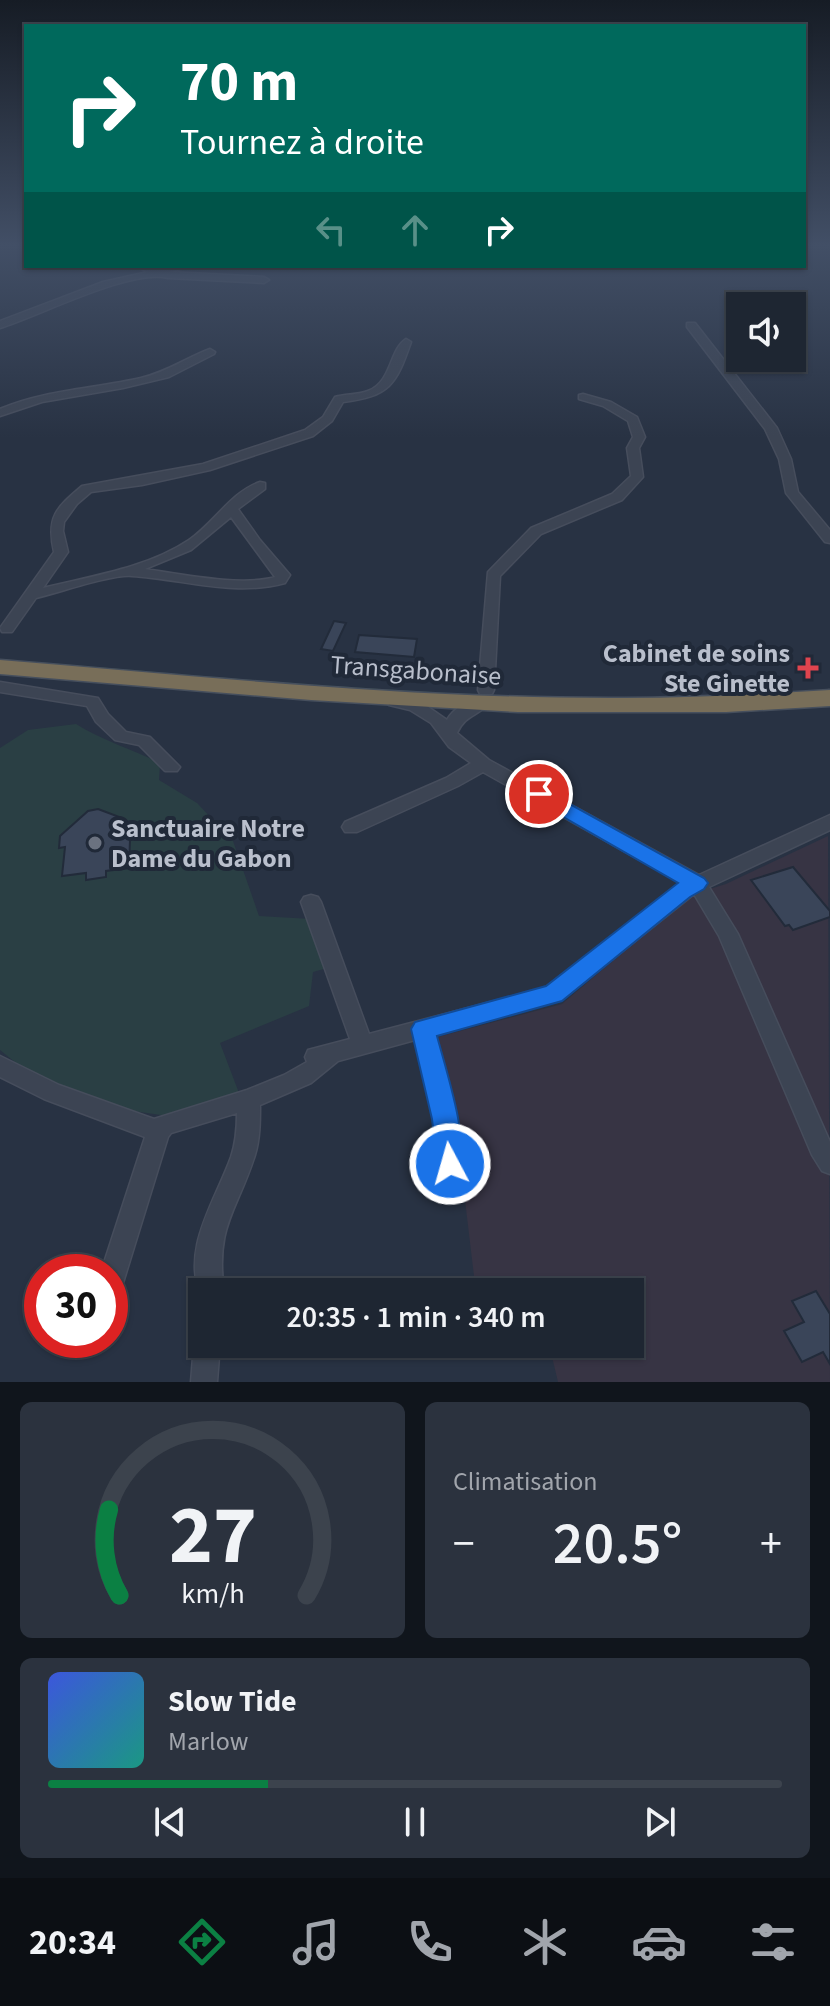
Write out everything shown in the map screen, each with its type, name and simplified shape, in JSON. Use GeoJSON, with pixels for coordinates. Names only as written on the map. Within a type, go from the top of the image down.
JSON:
{"type":"FeatureCollection","features":[{"type":"Feature","properties":{"kind":"highway","name":"Transgabonaise"},"geometry":{"type":"LineString","coordinates":[[0,654],[484,697],[670,707],[830,698]]}},
{"type":"Feature","properties":{"kind":"highway","name":"Transgabonaise"},"geometry":{"type":"LineString","coordinates":[[0,667],[385,698],[684,693],[830,684]]}},
{"type":"Feature","properties":{"kind":"street"},"geometry":{"type":"LineString","coordinates":[[0,325],[39,309]]}},
{"type":"Feature","properties":{"kind":"street"},"geometry":{"type":"LineString","coordinates":[[691,325],[771,428],[785,459],[792,493],[830,539]]}},
{"type":"Feature","properties":{"kind":"street"},"geometry":{"type":"LineString","coordinates":[[7,629],[61,552],[57,522],[80,493],[100,485],[142,481],[206,467],[309,433],[328,419],[339,399],[369,395],[379,389],[397,365],[406,342]]}},
{"type":"Feature","properties":{"kind":"street"},"geometry":{"type":"LineString","coordinates":[[0,413],[47,395],[166,375],[210,352]]}},
{"type":"Feature","properties":{"kind":"street"},"geometry":{"type":"LineString","coordinates":[[448,734],[457,716],[484,697],[493,575],[536,531],[617,497],[637,477],[633,448],[639,437],[633,419],[607,404],[583,397]]}},
{"type":"Feature","properties":{"kind":"street"},"geometry":{"type":"LineString","coordinates":[[31,595],[128,571],[184,548],[203,537],[231,508],[260,486]]}},
{"type":"Feature","properties":{"kind":"street"},"geometry":{"type":"LineString","coordinates":[[128,571],[210,582],[266,584],[280,580],[283,575],[279,569],[255,543],[231,508]]}},
{"type":"Feature","properties":{"kind":"street"},"geometry":{"type":"LineString","coordinates":[[0,687],[92,702],[102,718],[121,736],[144,741],[171,767]]}},
{"type":"Feature","properties":{"kind":"street"},"geometry":{"type":"LineString","coordinates":[[385,698],[427,712],[483,764],[697,883],[728,934],[820,1147],[830,1163]]}},
{"type":"Feature","properties":{"kind":"street"},"geometry":{"type":"LineString","coordinates":[[351,827],[452,782],[483,764]]}},
{"type":"Feature","properties":{"kind":"street"},"geometry":{"type":"LineString","coordinates":[[119,1254],[158,1131],[164,1125],[287,1084],[324,1063],[324,1056],[554,994],[682,891],[830,822]]}},
{"type":"Feature","properties":{"kind":"street"},"geometry":{"type":"LineString","coordinates":[[311,902],[363,1046]]}},
{"type":"Feature","properties":{"kind":"street"},"geometry":{"type":"LineString","coordinates":[[423,1029],[445,1119],[450,1164],[435,1189]]}},
{"type":"Feature","properties":{"kind":"street"},"geometry":{"type":"LineString","coordinates":[[0,1066],[52,1092],[158,1131]]}},
{"type":"Feature","properties":{"kind":"street"},"geometry":{"type":"LineString","coordinates":[[210,1278],[207,1253],[210,1230],[242,1159],[249,1099]]}},
{"type":"Feature","properties":{"kind":"street"},"geometry":{"type":"LineString","coordinates":[[204,1382],[206,1358]]}},
{"type":"Feature","properties":{"kind":"shaded area"},"geometry":{"type":"Polygon","coordinates":[[[828,836],[830,1382],[558,1382],[552,1358],[644,1358],[644,1278],[474,1276],[455,1116],[434,1038],[562,1004],[690,895],[726,884],[828,836]]]}},
{"type":"Feature","properties":{"kind":"green space"},"geometry":{"type":"Polygon","coordinates":[[[0,659],[311,684],[518,696],[726,696],[830,690],[830,694],[731,700],[441,698],[0,663],[0,659]]]}},
{"type":"Feature","properties":{"kind":"green space"},"geometry":{"type":"Polygon","coordinates":[[[76,724],[160,763],[159,780],[197,803],[233,841],[259,916],[311,919],[327,968],[313,972],[309,1006],[220,1043],[239,1093],[168,1116],[126,1110],[32,1076],[0,1050],[0,748],[28,730],[76,724]]]}},
{"type":"Feature","properties":{"kind":"building"},"geometry":{"type":"Polygon","coordinates":[[[334,621],[346,623],[333,651],[321,649],[334,621]]]}},
{"type":"Feature","properties":{"kind":"building"},"geometry":{"type":"Polygon","coordinates":[[[359,635],[417,639],[414,657],[355,652],[359,635]]]}},
{"type":"Feature","properties":{"kind":"building","name":"Sanctuaire Notre Dame du Gabon"},"geometry":{"type":"Polygon","coordinates":[[[98,809],[122,818],[126,827],[135,826],[134,839],[130,840],[129,868],[106,871],[106,877],[86,880],[86,873],[62,876],[65,847],[59,848],[60,836],[88,811],[98,809]]]}},
{"type":"Feature","properties":{"kind":"building"},"geometry":{"type":"Polygon","coordinates":[[[793,867],[830,911],[830,917],[793,930],[789,925],[785,926],[751,880],[793,867]]]}},
{"type":"Feature","properties":{"kind":"building"},"geometry":{"type":"Polygon","coordinates":[[[816,1291],[830,1314],[830,1364],[823,1352],[802,1362],[784,1331],[804,1322],[792,1301],[816,1291]]]}},
{"type":"Feature","properties":{"kind":"place","name":"Cabinet de soins Ste Ginette"},"geometry":{"type":"Point","coordinates":[808,668]}},
{"type":"Feature","properties":{"kind":"place","name":"Sanctuaire Notre Dame du Gabon"},"geometry":{"type":"Point","coordinates":[95,843]}},
{"type":"Feature","properties":{"kind":"route"},"geometry":{"type":"LineString","coordinates":[[450,1164],[445,1119],[423,1029],[554,994],[682,891],[697,883],[539,794]]}}]}
